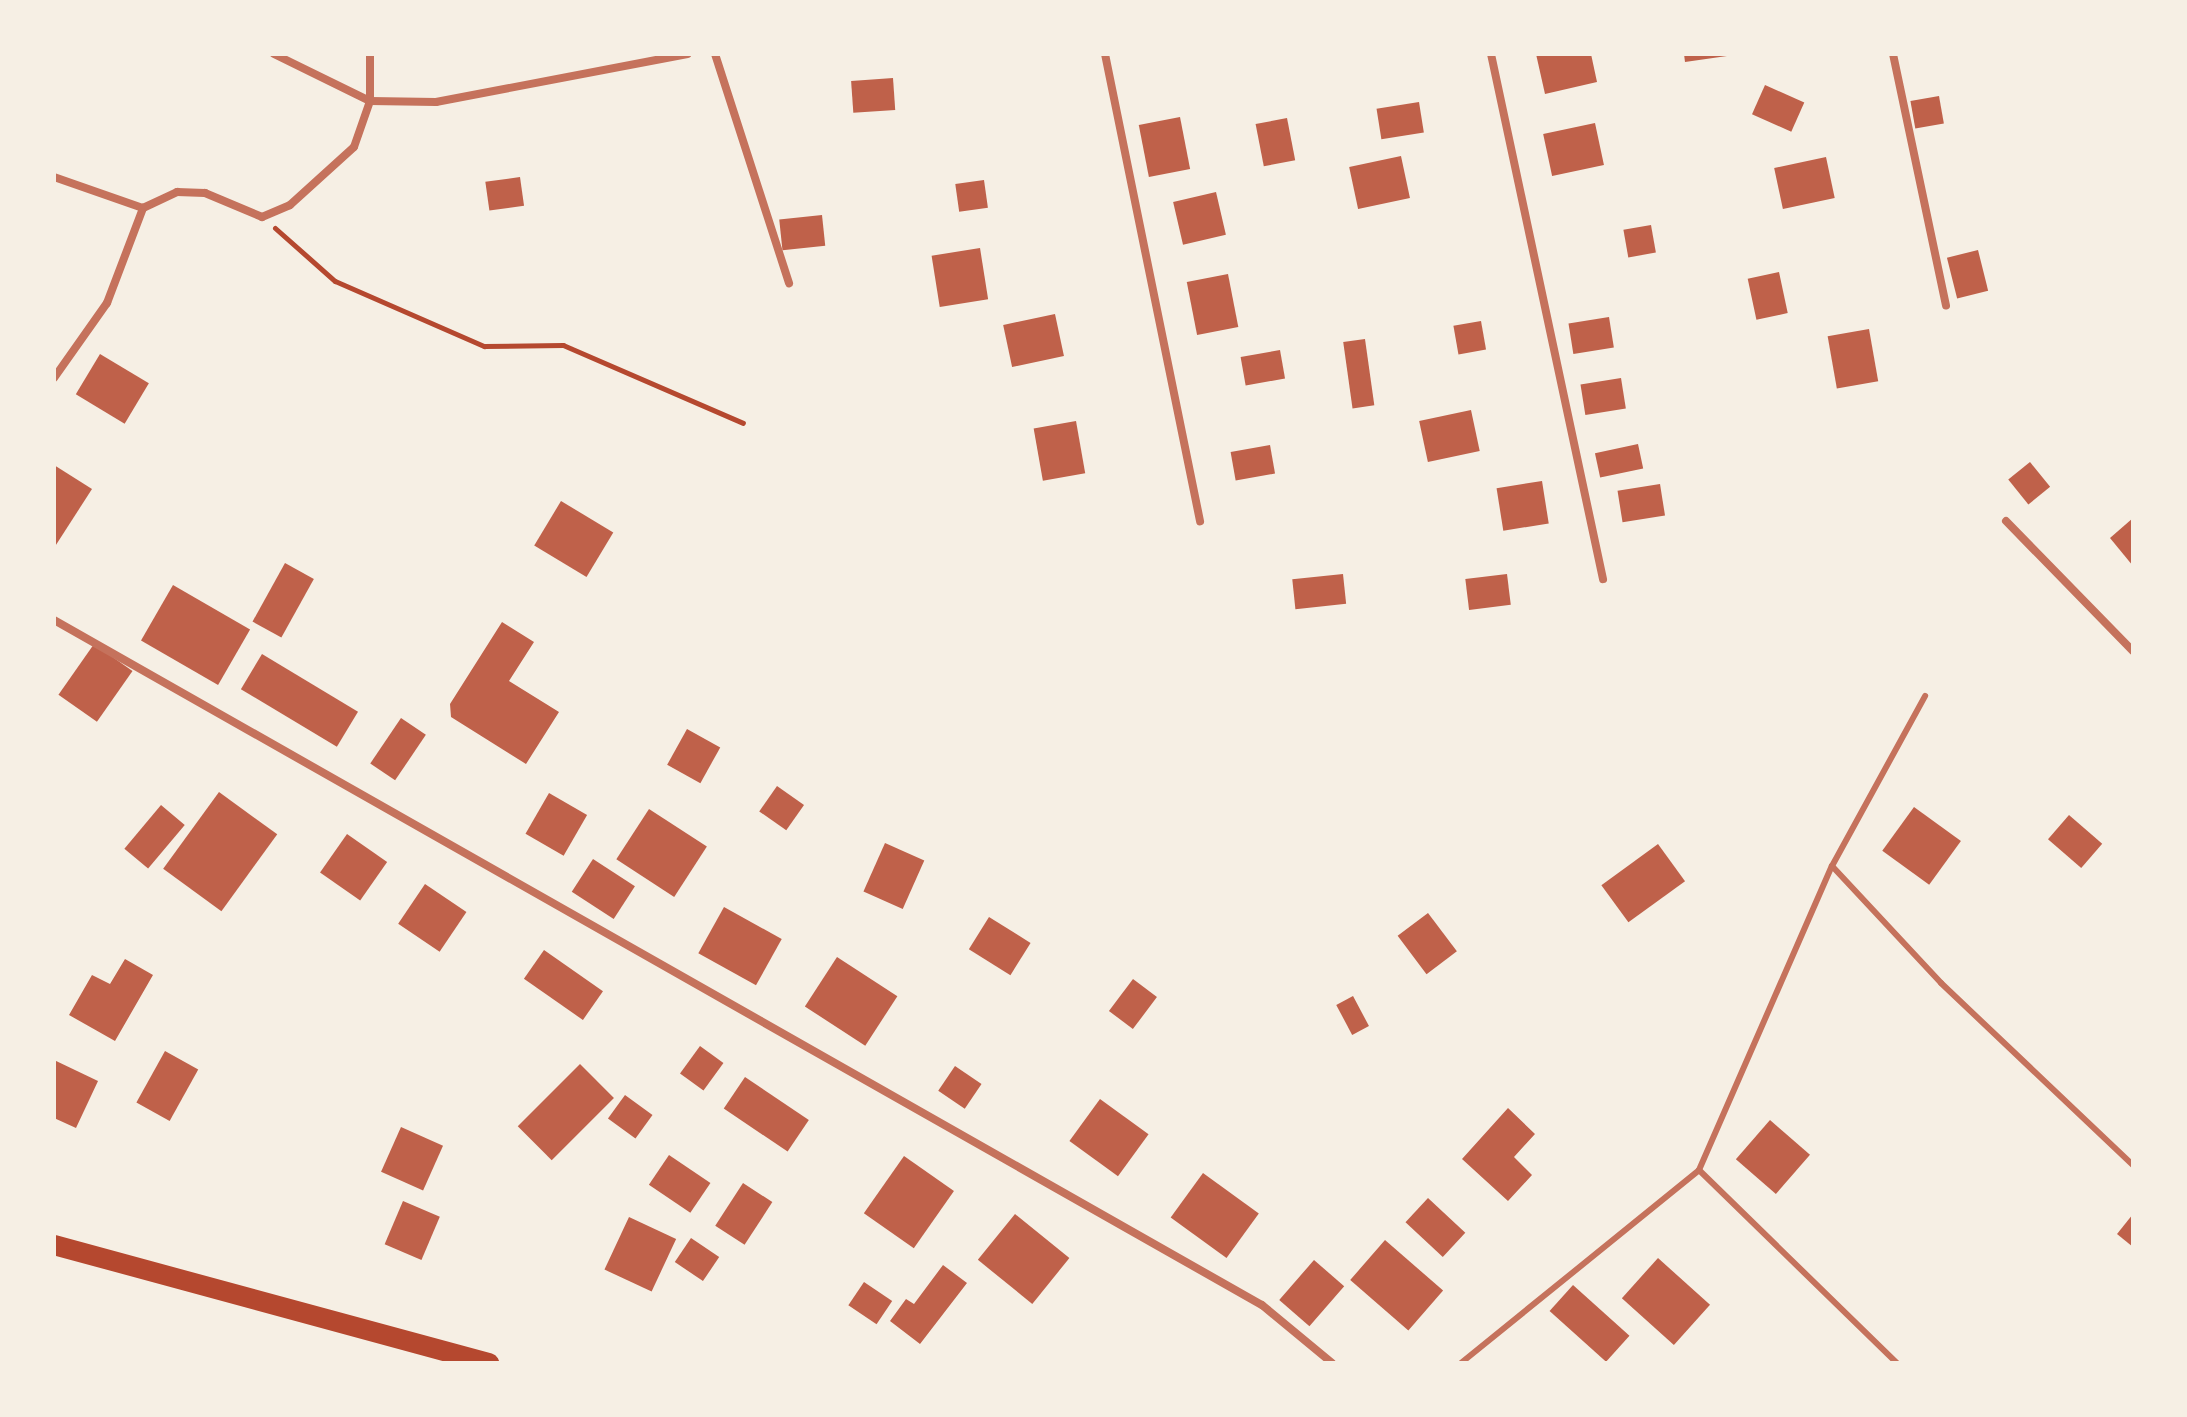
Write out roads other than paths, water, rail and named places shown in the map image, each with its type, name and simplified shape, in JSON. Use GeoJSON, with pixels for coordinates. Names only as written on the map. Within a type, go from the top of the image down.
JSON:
{"type":"FeatureCollection","features":[{"type":"Feature","properties":{"kind":"main road"},"geometry":{"type":"LineString","coordinates":[[54,1245],[489,1363]]}},
{"type":"Feature","properties":{"kind":"street"},"geometry":{"type":"LineString","coordinates":[[274,54],[370,101],[436,102],[687,54]]}},
{"type":"Feature","properties":{"kind":"street"},"geometry":{"type":"LineString","coordinates":[[54,378],[107,303],[143,208],[177,192],[205,193],[262,217],[290,205],[354,147],[370,101],[370,54]]}},
{"type":"Feature","properties":{"kind":"street"},"geometry":{"type":"LineString","coordinates":[[715,54],[789,283]]}},
{"type":"Feature","properties":{"kind":"street"},"geometry":{"type":"LineString","coordinates":[[1105,54],[1200,521]]}},
{"type":"Feature","properties":{"kind":"street"},"geometry":{"type":"LineString","coordinates":[[1491,54],[1603,579]]}},
{"type":"Feature","properties":{"kind":"street"},"geometry":{"type":"LineString","coordinates":[[1893,54],[1946,305]]}},
{"type":"Feature","properties":{"kind":"street"},"geometry":{"type":"LineString","coordinates":[[54,177],[143,208]]}},
{"type":"Feature","properties":{"kind":"street"},"geometry":{"type":"LineString","coordinates":[[2006,521],[2133,651]]}},
{"type":"Feature","properties":{"kind":"street"},"geometry":{"type":"LineString","coordinates":[[54,620],[1262,1305],[1332,1363]]}},
{"type":"Feature","properties":{"kind":"lane"},"geometry":{"type":"LineString","coordinates":[[1461,1363],[1699,1170],[1832,866],[1925,696]]}},
{"type":"Feature","properties":{"kind":"lane"},"geometry":{"type":"LineString","coordinates":[[1832,866],[1941,983],[2133,1165]]}},
{"type":"Feature","properties":{"kind":"lane"},"geometry":{"type":"LineString","coordinates":[[1699,1170],[1897,1363]]}}]}
